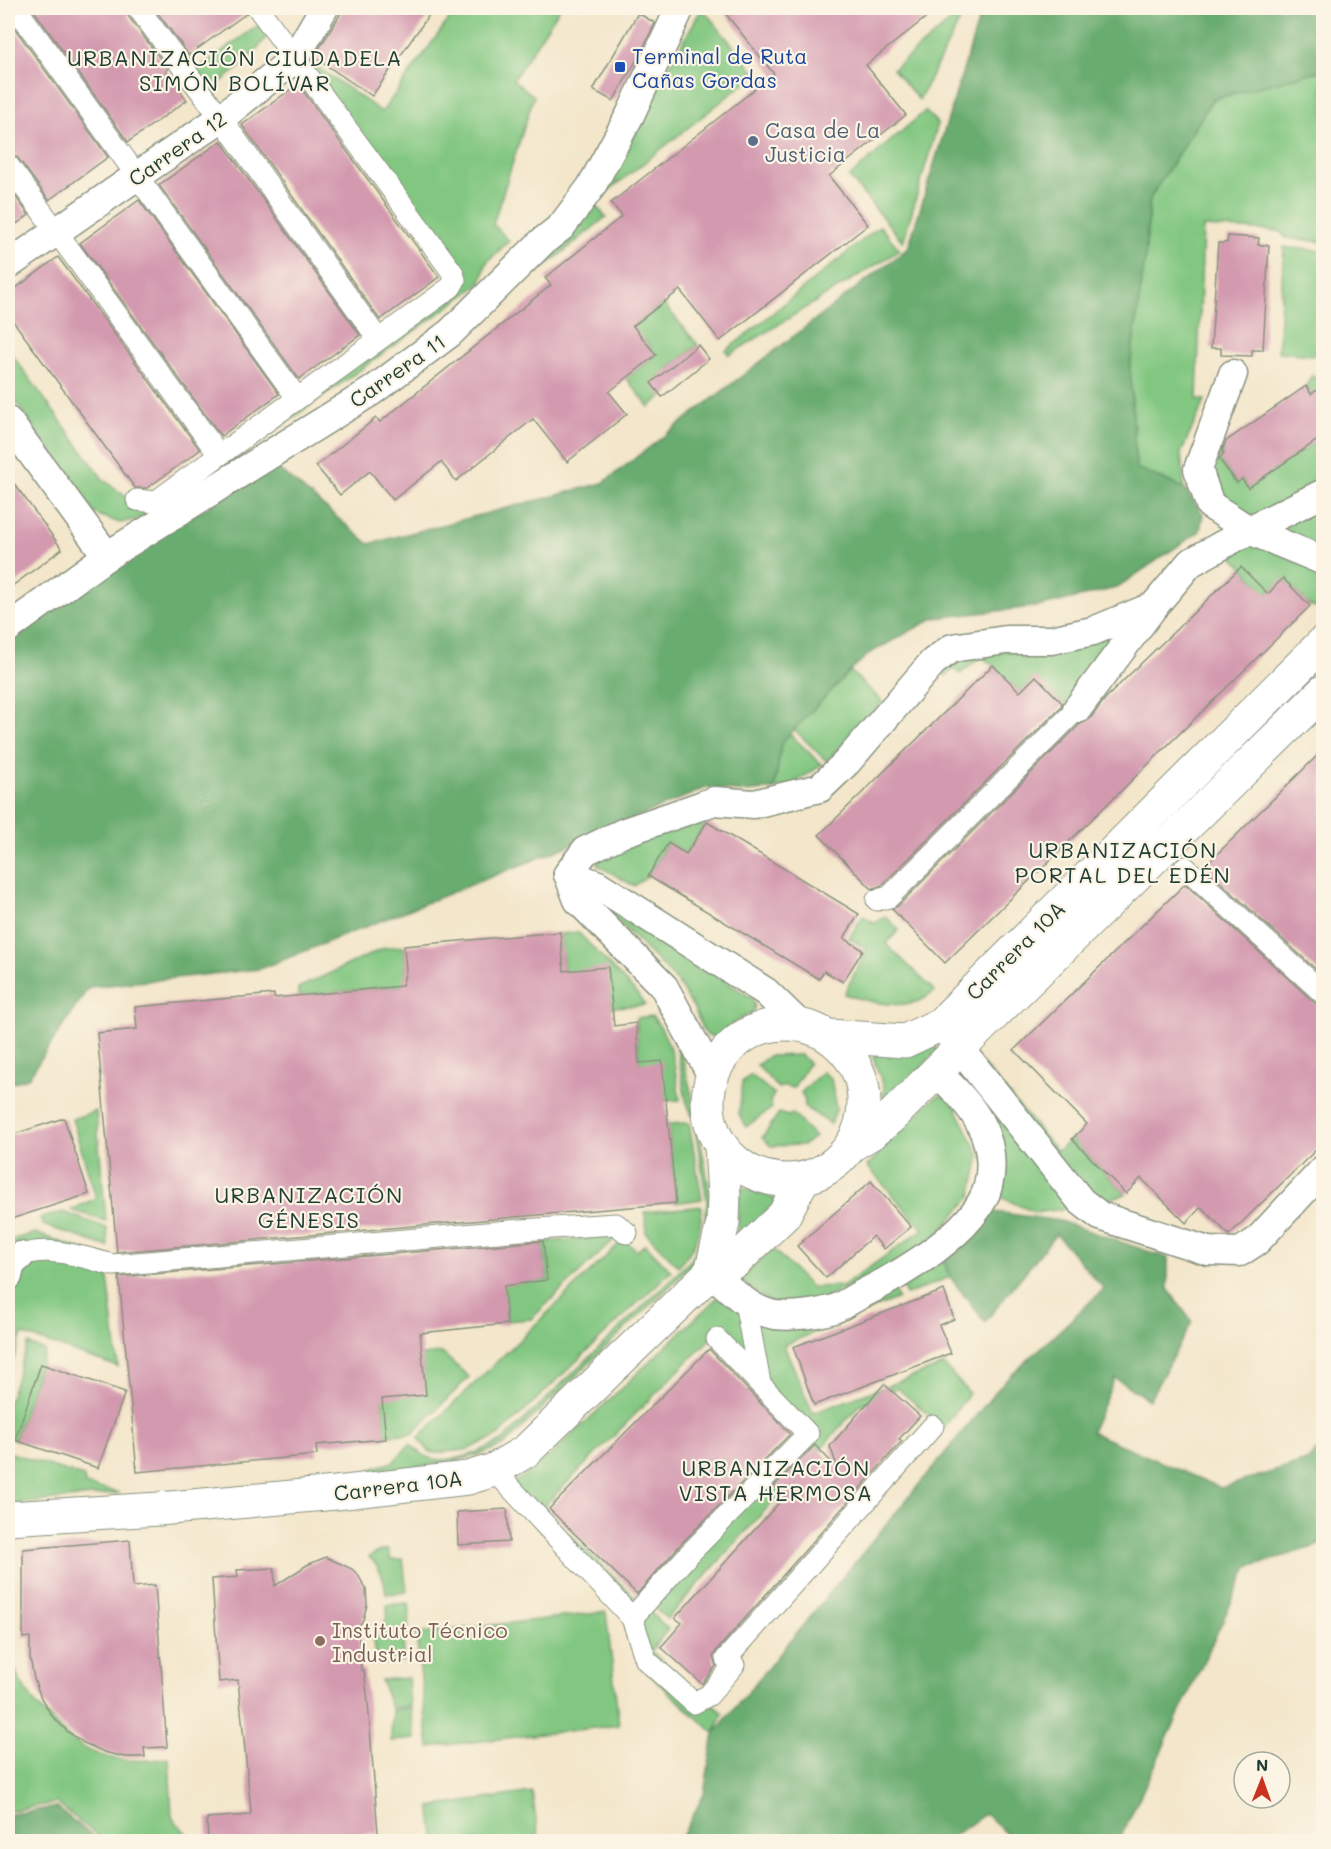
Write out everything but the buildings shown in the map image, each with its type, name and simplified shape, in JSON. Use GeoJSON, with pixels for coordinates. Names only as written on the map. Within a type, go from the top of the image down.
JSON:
{"type":"FeatureCollection","features":[{"type":"Feature","properties":{"kind":"street"},"geometry":{"type":"LineString","coordinates":[[16,8],[297,398]]}},
{"type":"Feature","properties":{"kind":"street"},"geometry":{"type":"LineString","coordinates":[[138,8],[221,118],[378,339]]}},
{"type":"Feature","properties":{"kind":"street"},"geometry":{"type":"LineString","coordinates":[[137,500],[155,501],[451,287],[455,280],[453,273],[258,8]]}},
{"type":"Feature","properties":{"kind":"street","name":"Carrera 12"},"geometry":{"type":"LineString","coordinates":[[8,264],[221,118],[294,59],[324,8]]}},
{"type":"Feature","properties":{"kind":"street","name":"Carrera 11"},"geometry":{"type":"LineString","coordinates":[[8,628],[107,556],[381,384],[450,333],[542,242],[561,227],[591,187],[630,115],[680,8]]}},
{"type":"Feature","properties":{"kind":"street"},"geometry":{"type":"LineString","coordinates":[[8,165],[219,455]]}},
{"type":"Feature","properties":{"kind":"street"},"geometry":{"type":"LineString","coordinates":[[1233,374],[1198,469],[1210,506],[1249,530],[1323,561]]}},
{"type":"Feature","properties":{"kind":"street"},"geometry":{"type":"LineString","coordinates":[[8,421],[107,556]]}},
{"type":"Feature","properties":{"kind":"street"},"geometry":{"type":"LineString","coordinates":[[877,900],[889,897],[1077,709],[1154,606],[1190,564],[1249,530],[1323,493]]}},
{"type":"Feature","properties":{"kind":"street"},"geometry":{"type":"LineString","coordinates":[[568,874],[585,851],[625,832],[714,801],[754,804],[820,788],[847,762],[933,662],[952,648],[1006,640],[1051,640],[1093,631],[1154,606]]}},
{"type":"Feature","properties":{"kind":"street","name":"Carrera 10A"},"geometry":{"type":"LineString","coordinates":[[814,1031],[905,1041],[950,1037],[1323,642]]}},
{"type":"Feature","properties":{"kind":"street"},"geometry":{"type":"LineString","coordinates":[[721,1147],[743,1168],[772,1180],[803,1179],[831,1167],[853,1144],[873,1132],[891,1117],[936,1072],[950,1037],[1323,691]]}},
{"type":"Feature","properties":{"kind":"street"},"geometry":{"type":"LineString","coordinates":[[1185,867],[1323,994]]}},
{"type":"Feature","properties":{"kind":"street"},"geometry":{"type":"LineString","coordinates":[[568,874],[598,885],[766,992],[851,1058],[863,1085],[864,1116],[853,1144]]}},
{"type":"Feature","properties":{"kind":"street"},"geometry":{"type":"LineString","coordinates":[[568,874],[578,900],[664,987],[712,1076]]}},
{"type":"Feature","properties":{"kind":"street"},"geometry":{"type":"LineString","coordinates":[[711,1272],[723,1223],[724,1195],[721,1147],[709,1119],[708,1088],[712,1076],[720,1060],[741,1038],[769,1025],[814,1031]]}},
{"type":"Feature","properties":{"kind":"street"},"geometry":{"type":"LineString","coordinates":[[950,1037],[1081,1201],[1100,1216],[1208,1251],[1240,1252],[1257,1240],[1323,1169]]}},
{"type":"Feature","properties":{"kind":"street"},"geometry":{"type":"LineString","coordinates":[[711,1272],[745,1302],[773,1315],[794,1316],[834,1308],[894,1279],[943,1243],[976,1210],[988,1187],[990,1161],[989,1143],[977,1118],[962,1094],[936,1072]]}},
{"type":"Feature","properties":{"kind":"street"},"geometry":{"type":"LineString","coordinates":[[711,1272],[736,1261],[784,1215],[803,1179]]}},
{"type":"Feature","properties":{"kind":"street"},"geometry":{"type":"LineString","coordinates":[[14,1266],[30,1252],[67,1253],[113,1265],[616,1224],[627,1233]]}},
{"type":"Feature","properties":{"kind":"street","name":"Carrera 10A"},"geometry":{"type":"LineString","coordinates":[[8,1518],[159,1509],[324,1494],[468,1478],[494,1470],[526,1451],[711,1272]]}},
{"type":"Feature","properties":{"kind":"street"},"geometry":{"type":"LineString","coordinates":[[745,1302],[760,1383]]}},
{"type":"Feature","properties":{"kind":"street"},"geometry":{"type":"LineString","coordinates":[[632,1618],[695,1547],[808,1434],[717,1340]]}},
{"type":"Feature","properties":{"kind":"street"},"geometry":{"type":"LineString","coordinates":[[494,1470],[632,1618],[646,1660],[694,1703],[709,1695],[734,1665],[726,1659],[933,1426]]}},
{"type":"Feature","properties":{"kind":"green space"},"geometry":{"type":"Polygon","coordinates":[[[457,8],[560,8],[513,80],[534,96],[493,224],[509,241],[486,263],[481,283],[159,514],[120,523],[95,514],[8,391],[8,349],[103,479],[135,504],[157,506],[467,282],[300,62],[303,57],[382,112],[457,8]]]}},
{"type":"Feature","properties":{"kind":"green space"},"geometry":{"type":"Polygon","coordinates":[[[702,8],[756,74],[602,196],[655,91],[702,8]]]}},
{"type":"Feature","properties":{"kind":"green space"},"geometry":{"type":"Polygon","coordinates":[[[988,8],[1319,8],[1323,32],[1323,70],[1213,99],[1150,198],[1145,258],[1130,367],[1136,468],[1184,488],[1203,514],[1200,531],[1116,588],[1042,606],[934,618],[870,653],[782,742],[774,789],[745,792],[706,788],[576,843],[260,969],[89,987],[28,1078],[8,1084],[8,639],[105,568],[275,466],[369,544],[603,483],[908,248],[980,16],[988,8]]]}},
{"type":"Feature","properties":{"kind":"green space"},"geometry":{"type":"Polygon","coordinates":[[[957,16],[960,20],[919,100],[893,69],[957,16]]]}},
{"type":"Feature","properties":{"kind":"green space"},"geometry":{"type":"Polygon","coordinates":[[[263,22],[271,32],[246,62],[205,95],[190,74],[263,22]]]}},
{"type":"Feature","properties":{"kind":"green space"},"geometry":{"type":"Polygon","coordinates":[[[1323,70],[1323,242],[1286,238],[1280,231],[1203,227],[1197,399],[1205,400],[1181,453],[1184,488],[1136,469],[1130,367],[1145,258],[1150,198],[1213,99],[1323,70]]]}},
{"type":"Feature","properties":{"kind":"green space"},"geometry":{"type":"Polygon","coordinates":[[[925,111],[938,124],[903,242],[849,177],[925,111]]]}},
{"type":"Feature","properties":{"kind":"green space"},"geometry":{"type":"Polygon","coordinates":[[[586,195],[606,217],[537,273],[529,264],[586,195]]]}},
{"type":"Feature","properties":{"kind":"green space"},"geometry":{"type":"Polygon","coordinates":[[[880,226],[900,250],[729,355],[726,351],[880,226]]]}},
{"type":"Feature","properties":{"kind":"green space"},"geometry":{"type":"Polygon","coordinates":[[[1284,247],[1323,251],[1323,334],[1314,355],[1278,352],[1284,247]]]}},
{"type":"Feature","properties":{"kind":"green space"},"geometry":{"type":"Polygon","coordinates":[[[663,303],[698,345],[668,369],[679,383],[649,407],[626,378],[656,355],[645,341],[603,350],[663,303]]]}},
{"type":"Feature","properties":{"kind":"green space"},"geometry":{"type":"Polygon","coordinates":[[[1312,375],[1323,383],[1323,399],[1317,390],[1311,394],[1306,386],[1312,375]]]}},
{"type":"Feature","properties":{"kind":"green space"},"geometry":{"type":"Polygon","coordinates":[[[1323,436],[1323,548],[1290,539],[1220,498],[1210,470],[1219,446],[1224,454],[1219,458],[1236,483],[1242,479],[1248,488],[1323,436]]]}},
{"type":"Feature","properties":{"kind":"green space"},"geometry":{"type":"Polygon","coordinates":[[[1249,541],[1323,572],[1323,602],[1320,609],[1310,606],[1284,579],[1267,594],[1227,550],[1249,541]]]}},
{"type":"Feature","properties":{"kind":"green space"},"geometry":{"type":"Polygon","coordinates":[[[1113,633],[1072,702],[1063,704],[1036,677],[1020,692],[993,665],[981,657],[960,674],[954,669],[946,676],[939,671],[953,659],[1113,633]]]}},
{"type":"Feature","properties":{"kind":"green space"},"geometry":{"type":"Polygon","coordinates":[[[850,671],[883,702],[826,761],[794,729],[850,671]]]}},
{"type":"Feature","properties":{"kind":"green space"},"geometry":{"type":"Polygon","coordinates":[[[790,734],[822,765],[791,785],[774,789],[782,742],[790,734]]]}},
{"type":"Feature","properties":{"kind":"green space"},"geometry":{"type":"Polygon","coordinates":[[[701,816],[707,822],[686,854],[668,843],[648,876],[634,886],[598,865],[597,854],[701,816]]]}},
{"type":"Feature","properties":{"kind":"green space"},"geometry":{"type":"Polygon","coordinates":[[[592,895],[614,912],[748,995],[754,1002],[753,1012],[732,1024],[716,1037],[708,1036],[675,979],[592,895]]]}},
{"type":"Feature","properties":{"kind":"green space"},"geometry":{"type":"Polygon","coordinates":[[[863,916],[875,923],[885,916],[899,930],[886,944],[935,991],[919,1001],[901,1004],[871,1001],[844,994],[867,949],[849,938],[863,916]]]}},
{"type":"Feature","properties":{"kind":"green space"},"geometry":{"type":"Polygon","coordinates":[[[578,932],[645,1005],[612,1007],[564,971],[560,934],[578,932]]]}},
{"type":"Feature","properties":{"kind":"green space"},"geometry":{"type":"Polygon","coordinates":[[[404,946],[408,985],[298,996],[298,988],[384,948],[404,946]]]}},
{"type":"Feature","properties":{"kind":"green space"},"geometry":{"type":"Polygon","coordinates":[[[663,1010],[676,1031],[690,1088],[709,1186],[711,1213],[698,1259],[504,1445],[455,1461],[370,1472],[371,1469],[393,1462],[410,1444],[429,1458],[448,1460],[467,1456],[502,1441],[692,1259],[704,1233],[707,1202],[694,1121],[686,1100],[677,1049],[668,1024],[657,1013],[663,1010]]]}},
{"type":"Feature","properties":{"kind":"green space"},"geometry":{"type":"Polygon","coordinates":[[[652,1016],[669,1045],[680,1100],[666,1101],[639,1063],[636,1018],[652,1016]]]}},
{"type":"Feature","properties":{"kind":"green space"},"geometry":{"type":"Polygon","coordinates":[[[934,1046],[938,1050],[887,1104],[883,1101],[884,1087],[873,1058],[878,1053],[914,1054],[934,1046]]]}},
{"type":"Feature","properties":{"kind":"green space"},"geometry":{"type":"Polygon","coordinates":[[[972,1052],[1057,1151],[1072,1139],[1126,1194],[1082,1206],[1036,1213],[998,1196],[953,1074],[972,1052]]]}},
{"type":"Feature","properties":{"kind":"green space"},"geometry":{"type":"Polygon","coordinates":[[[801,1055],[809,1063],[793,1088],[785,1086],[778,1088],[757,1065],[769,1056],[801,1055]]]}},
{"type":"Feature","properties":{"kind":"green space"},"geometry":{"type":"Polygon","coordinates":[[[822,1072],[831,1078],[836,1110],[831,1124],[804,1107],[805,1101],[801,1093],[822,1072]]]}},
{"type":"Feature","properties":{"kind":"green space"},"geometry":{"type":"Polygon","coordinates":[[[751,1075],[774,1094],[770,1102],[772,1108],[746,1127],[739,1114],[742,1082],[751,1075]]]}},
{"type":"Feature","properties":{"kind":"green space"},"geometry":{"type":"Polygon","coordinates":[[[940,1095],[951,1098],[980,1156],[971,1197],[923,1250],[815,1303],[770,1303],[743,1282],[743,1275],[773,1249],[811,1287],[843,1286],[923,1229],[867,1166],[929,1102],[940,1095]]]}},
{"type":"Feature","properties":{"kind":"green space"},"geometry":{"type":"Polygon","coordinates":[[[96,1111],[106,1221],[71,1210],[96,1198],[72,1119],[96,1111]]]}},
{"type":"Feature","properties":{"kind":"green space"},"geometry":{"type":"Polygon","coordinates":[[[779,1113],[787,1116],[793,1114],[815,1137],[803,1145],[771,1146],[762,1138],[779,1113]]]}},
{"type":"Feature","properties":{"kind":"green space"},"geometry":{"type":"Polygon","coordinates":[[[689,1123],[702,1199],[676,1203],[668,1124],[689,1123]]]}},
{"type":"Feature","properties":{"kind":"green space"},"geometry":{"type":"Polygon","coordinates":[[[741,1187],[774,1198],[776,1204],[737,1245],[739,1190],[741,1187]]]}},
{"type":"Feature","properties":{"kind":"green space"},"geometry":{"type":"Polygon","coordinates":[[[702,1206],[696,1239],[678,1266],[646,1233],[645,1212],[702,1206]]]}},
{"type":"Feature","properties":{"kind":"green space"},"geometry":{"type":"Polygon","coordinates":[[[988,1211],[1060,1221],[1168,1258],[1168,1289],[1192,1322],[1149,1400],[1115,1378],[1091,1432],[1221,1488],[1307,1461],[1323,1445],[1323,1544],[1248,1567],[1119,1841],[1015,1841],[985,1814],[946,1841],[679,1842],[704,1794],[714,1733],[1002,1384],[1104,1289],[1056,1234],[985,1322],[950,1277],[943,1260],[988,1211]]]}},
{"type":"Feature","properties":{"kind":"green space"},"geometry":{"type":"Polygon","coordinates":[[[63,1212],[107,1228],[108,1247],[43,1225],[40,1218],[63,1212]]]}},
{"type":"Feature","properties":{"kind":"green space"},"geometry":{"type":"Polygon","coordinates":[[[35,1233],[106,1258],[118,1367],[22,1334],[8,1377],[8,1241],[35,1233]]]}},
{"type":"Feature","properties":{"kind":"green space"},"geometry":{"type":"Polygon","coordinates":[[[618,1236],[531,1319],[507,1321],[503,1285],[547,1280],[543,1242],[618,1236]]]}},
{"type":"Feature","properties":{"kind":"green space"},"geometry":{"type":"Polygon","coordinates":[[[624,1239],[637,1251],[645,1244],[671,1271],[498,1436],[466,1450],[434,1453],[429,1451],[418,1438],[624,1239]]]}},
{"type":"Feature","properties":{"kind":"green space"},"geometry":{"type":"Polygon","coordinates":[[[943,1260],[950,1277],[906,1295],[902,1286],[943,1260]]]}},
{"type":"Feature","properties":{"kind":"green space"},"geometry":{"type":"Polygon","coordinates":[[[895,1291],[898,1298],[784,1345],[813,1413],[944,1365],[969,1393],[944,1428],[897,1388],[860,1405],[667,1619],[646,1601],[814,1432],[716,1333],[542,1508],[668,1629],[651,1651],[723,1713],[714,1733],[642,1668],[623,1614],[501,1488],[521,1478],[551,1455],[720,1295],[744,1312],[895,1291]]]}},
{"type":"Feature","properties":{"kind":"green space"},"geometry":{"type":"Polygon","coordinates":[[[28,1344],[45,1351],[15,1440],[8,1437],[8,1403],[28,1344]]]}},
{"type":"Feature","properties":{"kind":"green space"},"geometry":{"type":"Polygon","coordinates":[[[442,1353],[469,1377],[412,1434],[385,1435],[382,1399],[422,1355],[442,1353]]]}},
{"type":"Feature","properties":{"kind":"green space"},"geometry":{"type":"Polygon","coordinates":[[[8,1452],[84,1477],[85,1485],[120,1493],[8,1505],[8,1452]]]}},
{"type":"Feature","properties":{"kind":"green space"},"geometry":{"type":"Polygon","coordinates":[[[388,1549],[391,1560],[403,1559],[407,1592],[386,1594],[381,1574],[369,1557],[388,1549]]]}},
{"type":"Feature","properties":{"kind":"green space"},"geometry":{"type":"Polygon","coordinates":[[[409,1603],[410,1611],[403,1661],[377,1664],[374,1640],[387,1617],[387,1605],[409,1603]]]}},
{"type":"Feature","properties":{"kind":"green space"},"geometry":{"type":"Polygon","coordinates":[[[606,1612],[619,1725],[429,1747],[416,1634],[606,1612]]]}},
{"type":"Feature","properties":{"kind":"green space"},"geometry":{"type":"Polygon","coordinates":[[[8,1637],[12,1660],[26,1691],[40,1709],[77,1743],[101,1755],[114,1758],[141,1761],[169,1758],[172,1817],[193,1841],[105,1841],[56,1803],[8,1811],[8,1637]]]}},
{"type":"Feature","properties":{"kind":"green space"},"geometry":{"type":"Polygon","coordinates":[[[408,1678],[410,1706],[391,1708],[381,1680],[408,1678]]]}},
{"type":"Feature","properties":{"kind":"green space"},"geometry":{"type":"Polygon","coordinates":[[[411,1708],[415,1739],[391,1741],[392,1710],[411,1708]]]}},
{"type":"Feature","properties":{"kind":"green space"},"geometry":{"type":"Polygon","coordinates":[[[532,1792],[539,1841],[435,1841],[430,1807],[532,1792]]]}},
{"type":"Feature","properties":{"kind":"green space"},"geometry":{"type":"Polygon","coordinates":[[[56,1807],[99,1841],[8,1841],[8,1815],[56,1807]]]}},
{"type":"Feature","properties":{"kind":"place","name":"Terminal de Ruta Cañas Gordas"},"geometry":{"type":"Point","coordinates":[620,67]}},
{"type":"Feature","properties":{"kind":"place","name":"Casa de La Justicia"},"geometry":{"type":"Point","coordinates":[753,141]}},
{"type":"Feature","properties":{"kind":"place","name":"Instituto Técnico Industrial"},"geometry":{"type":"Point","coordinates":[320,1641]}},
{"type":"Feature","properties":{"kind":"district","name":"URBANIZACIÓN CIUDADELA SIMÓN BOLÍVAR"},"geometry":{"type":"Point","coordinates":[235,70]}},
{"type":"Feature","properties":{"kind":"district","name":"URBANIZACIÓN PORTAL DEL EDÉN"},"geometry":{"type":"Point","coordinates":[1123,862]}},
{"type":"Feature","properties":{"kind":"district","name":"URBANIZACIÓN GÉNESIS"},"geometry":{"type":"Point","coordinates":[309,1206]}},
{"type":"Feature","properties":{"kind":"district","name":"URBANIZACIÓN VISTA HERMOSA"},"geometry":{"type":"Point","coordinates":[776,1480]}}]}
